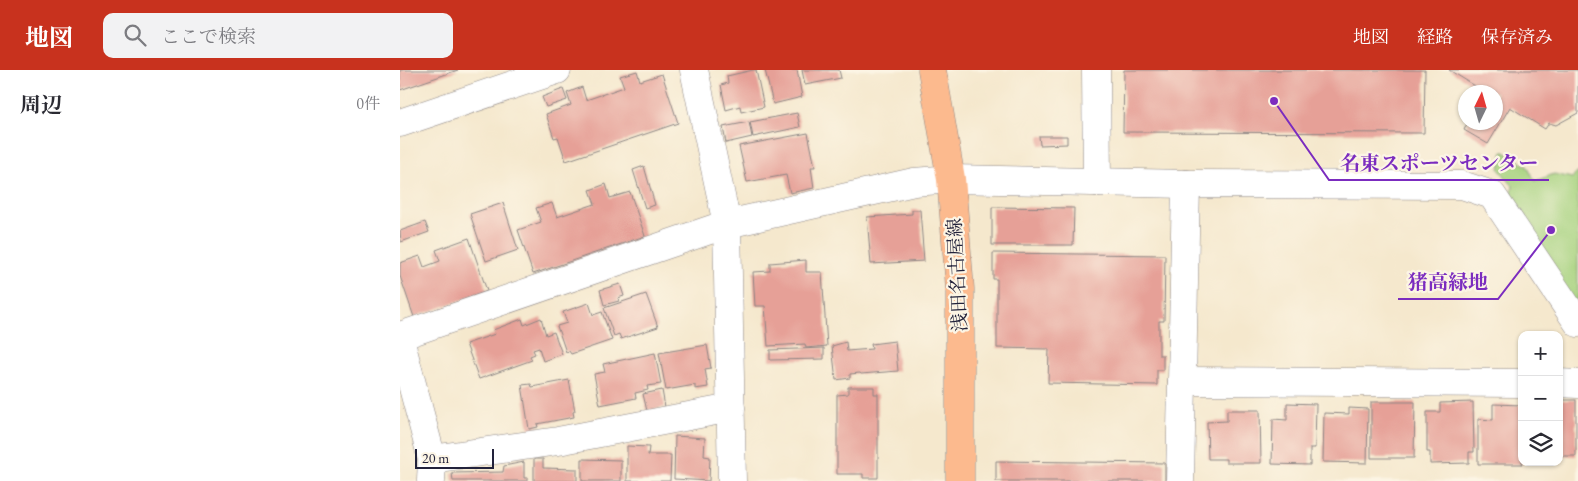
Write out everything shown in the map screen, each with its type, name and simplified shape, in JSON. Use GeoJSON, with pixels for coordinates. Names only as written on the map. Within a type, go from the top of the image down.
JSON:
{"type":"FeatureCollection","features":[{"type":"Feature","properties":{"kind":"main road","name":"浅田名古屋線"},"geometry":{"type":"LineString","coordinates":[[932,70],[951,179],[960,289],[960,481]]}},
{"type":"Feature","properties":{"kind":"street"},"geometry":{"type":"LineString","coordinates":[[400,123],[557,70]]}},
{"type":"Feature","properties":{"kind":"street"},"geometry":{"type":"LineString","coordinates":[[694,70],[727,224],[732,481]]}},
{"type":"Feature","properties":{"kind":"street"},"geometry":{"type":"LineString","coordinates":[[1096,70],[1097,182]]}},
{"type":"Feature","properties":{"kind":"street"},"geometry":{"type":"LineString","coordinates":[[731,408],[558,441],[432,470],[400,338],[727,224],[914,182],[951,179],[1186,184],[1462,186],[1492,195],[1578,323]]}},
{"type":"Feature","properties":{"kind":"street"},"geometry":{"type":"LineString","coordinates":[[1180,481],[1186,184]]}},
{"type":"Feature","properties":{"kind":"street"},"geometry":{"type":"LineString","coordinates":[[1182,381],[1518,383]]}},
{"type":"Feature","properties":{"kind":"street"},"geometry":{"type":"LineString","coordinates":[[1563,384],[1578,384]]}},
{"type":"Feature","properties":{"kind":"green space"},"geometry":{"type":"Polygon","coordinates":[[[1503,151],[1527,166],[1535,181],[1554,174],[1572,178],[1578,172],[1578,306],[1509,209],[1513,186],[1499,169],[1503,151]]]}},
{"type":"Feature","properties":{"kind":"building"},"geometry":{"type":"Polygon","coordinates":[[[400,70],[458,70],[400,90],[400,70]]]}},
{"type":"Feature","properties":{"kind":"building"},"geometry":{"type":"Polygon","coordinates":[[[756,70],[764,107],[741,112],[740,106],[726,110],[721,85],[728,83],[727,76],[756,70]]]}},
{"type":"Feature","properties":{"kind":"building"},"geometry":{"type":"Polygon","coordinates":[[[765,70],[797,70],[802,97],[773,104],[765,70]]]}},
{"type":"Feature","properties":{"kind":"building"},"geometry":{"type":"Polygon","coordinates":[[[802,70],[839,70],[841,78],[805,85],[802,70]]]}},
{"type":"Feature","properties":{"kind":"building"},"geometry":{"type":"Polygon","coordinates":[[[1124,70],[1425,70],[1424,133],[1123,132],[1124,70]]]}},
{"type":"Feature","properties":{"kind":"building"},"geometry":{"type":"Polygon","coordinates":[[[1449,70],[1578,70],[1578,113],[1556,125],[1549,123],[1545,129],[1510,107],[1503,119],[1503,85],[1474,85],[1449,70]]]}},
{"type":"Feature","properties":{"kind":"building"},"geometry":{"type":"Polygon","coordinates":[[[637,71],[640,81],[662,74],[678,123],[566,161],[558,137],[554,138],[546,114],[571,105],[567,93],[582,87],[586,100],[624,87],[620,76],[637,71]]]}},
{"type":"Feature","properties":{"kind":"building"},"geometry":{"type":"Polygon","coordinates":[[[563,89],[567,100],[546,107],[542,97],[563,89]]]}},
{"type":"Feature","properties":{"kind":"building"},"geometry":{"type":"Polygon","coordinates":[[[797,113],[800,127],[753,137],[750,122],[797,113]]]}},
{"type":"Feature","properties":{"kind":"building"},"geometry":{"type":"Polygon","coordinates":[[[749,122],[752,137],[726,143],[723,127],[749,122]]]}},
{"type":"Feature","properties":{"kind":"building"},"geometry":{"type":"Polygon","coordinates":[[[1464,130],[1496,130],[1488,144],[1464,130]]]}},
{"type":"Feature","properties":{"kind":"building"},"geometry":{"type":"Polygon","coordinates":[[[808,133],[815,167],[811,167],[814,188],[790,193],[786,175],[747,182],[739,146],[808,133]]]}},
{"type":"Feature","properties":{"kind":"building"},"geometry":{"type":"Polygon","coordinates":[[[1039,136],[1067,136],[1067,144],[1040,145],[1039,136]]]}},
{"type":"Feature","properties":{"kind":"building"},"geometry":{"type":"Polygon","coordinates":[[[644,166],[655,205],[645,208],[633,170],[644,166]]]}},
{"type":"Feature","properties":{"kind":"building"},"geometry":{"type":"Polygon","coordinates":[[[606,184],[610,198],[630,192],[645,236],[533,274],[518,230],[541,222],[536,208],[552,203],[557,217],[595,204],[590,190],[606,184]]]}},
{"type":"Feature","properties":{"kind":"building"},"geometry":{"type":"Polygon","coordinates":[[[503,203],[518,250],[486,261],[470,214],[503,203]]]}},
{"type":"Feature","properties":{"kind":"building"},"geometry":{"type":"Polygon","coordinates":[[[992,207],[1074,208],[1073,245],[992,245],[992,207]]]}},
{"type":"Feature","properties":{"kind":"building"},"geometry":{"type":"Polygon","coordinates":[[[912,210],[920,210],[924,261],[871,264],[867,217],[912,214],[912,210]]]}},
{"type":"Feature","properties":{"kind":"building"},"geometry":{"type":"Polygon","coordinates":[[[425,222],[429,232],[401,242],[400,231],[425,222]]]}},
{"type":"Feature","properties":{"kind":"building"},"geometry":{"type":"Polygon","coordinates":[[[469,238],[487,291],[414,317],[400,276],[400,263],[420,256],[424,267],[440,261],[436,250],[469,238]]]}},
{"type":"Feature","properties":{"kind":"building"},"geometry":{"type":"Polygon","coordinates":[[[993,253],[1165,255],[1164,321],[1159,321],[1159,355],[1163,355],[1163,370],[1157,370],[1157,385],[1048,383],[1049,349],[997,348],[997,279],[993,279],[993,253]]]}},
{"type":"Feature","properties":{"kind":"building"},"geometry":{"type":"Polygon","coordinates":[[[806,260],[806,272],[822,272],[827,346],[806,348],[805,344],[768,346],[765,306],[755,306],[753,272],[770,271],[770,263],[806,260]]]}},
{"type":"Feature","properties":{"kind":"building"},"geometry":{"type":"Polygon","coordinates":[[[620,284],[624,296],[618,298],[619,301],[604,305],[600,290],[620,284]]]}},
{"type":"Feature","properties":{"kind":"building"},"geometry":{"type":"Polygon","coordinates":[[[646,294],[658,327],[621,339],[619,334],[614,336],[604,308],[646,294]]]}},
{"type":"Feature","properties":{"kind":"building"},"geometry":{"type":"Polygon","coordinates":[[[589,303],[593,315],[602,312],[612,340],[571,354],[569,351],[566,352],[557,326],[567,323],[563,312],[589,303]]]}},
{"type":"Feature","properties":{"kind":"building"},"geometry":{"type":"Polygon","coordinates":[[[541,318],[546,335],[554,332],[562,354],[543,361],[539,348],[533,350],[535,354],[530,356],[532,360],[479,379],[466,344],[495,334],[493,330],[522,319],[524,325],[541,318]]]}},
{"type":"Feature","properties":{"kind":"building"},"geometry":{"type":"Polygon","coordinates":[[[895,341],[898,371],[850,374],[850,378],[836,380],[832,346],[846,342],[847,351],[872,349],[871,344],[895,341]]]}},
{"type":"Feature","properties":{"kind":"building"},"geometry":{"type":"Polygon","coordinates":[[[707,345],[711,368],[705,369],[708,387],[695,389],[695,385],[666,390],[659,353],[707,345]]]}},
{"type":"Feature","properties":{"kind":"building"},"geometry":{"type":"Polygon","coordinates":[[[824,348],[824,359],[770,360],[770,350],[824,348]]]}},
{"type":"Feature","properties":{"kind":"building"},"geometry":{"type":"Polygon","coordinates":[[[655,353],[661,384],[647,386],[648,390],[635,393],[636,398],[600,405],[594,374],[605,372],[603,364],[655,353]]]}},
{"type":"Feature","properties":{"kind":"building"},"geometry":{"type":"Polygon","coordinates":[[[569,380],[575,411],[573,412],[574,417],[537,424],[538,427],[529,429],[522,385],[531,384],[532,387],[569,380]]]}},
{"type":"Feature","properties":{"kind":"building"},"geometry":{"type":"Polygon","coordinates":[[[848,387],[874,387],[874,394],[878,394],[878,478],[863,478],[863,474],[837,474],[837,395],[848,394],[848,387]]]}},
{"type":"Feature","properties":{"kind":"building"},"geometry":{"type":"Polygon","coordinates":[[[662,390],[665,407],[647,411],[643,394],[662,390]]]}},
{"type":"Feature","properties":{"kind":"building"},"geometry":{"type":"Polygon","coordinates":[[[1563,400],[1576,400],[1576,456],[1563,456],[1563,400]]]}},
{"type":"Feature","properties":{"kind":"building"},"geometry":{"type":"Polygon","coordinates":[[[1371,402],[1415,402],[1414,458],[1371,458],[1371,402]]]}},
{"type":"Feature","properties":{"kind":"building"},"geometry":{"type":"Polygon","coordinates":[[[1473,402],[1474,452],[1469,452],[1469,463],[1430,464],[1430,452],[1427,452],[1427,412],[1440,412],[1440,403],[1473,402]]]}},
{"type":"Feature","properties":{"kind":"building"},"geometry":{"type":"Polygon","coordinates":[[[1287,403],[1316,404],[1315,448],[1310,448],[1310,465],[1272,464],[1273,419],[1287,420],[1287,403]]]}},
{"type":"Feature","properties":{"kind":"building"},"geometry":{"type":"Polygon","coordinates":[[[1493,404],[1518,405],[1518,464],[1478,464],[1478,419],[1493,420],[1493,404]]]}},
{"type":"Feature","properties":{"kind":"building"},"geometry":{"type":"Polygon","coordinates":[[[1349,408],[1368,409],[1367,463],[1323,462],[1324,413],[1349,414],[1349,408]]]}},
{"type":"Feature","properties":{"kind":"building"},"geometry":{"type":"Polygon","coordinates":[[[1227,410],[1260,410],[1261,463],[1226,463],[1226,459],[1208,459],[1207,422],[1227,421],[1227,410]]]}},
{"type":"Feature","properties":{"kind":"building"},"geometry":{"type":"Polygon","coordinates":[[[675,436],[705,438],[704,456],[710,457],[709,481],[674,479],[675,436]]]}},
{"type":"Feature","properties":{"kind":"building"},"geometry":{"type":"Polygon","coordinates":[[[627,446],[649,447],[648,455],[671,455],[670,481],[627,481],[627,446]]]}},
{"type":"Feature","properties":{"kind":"building"},"geometry":{"type":"Polygon","coordinates":[[[534,459],[543,459],[543,468],[577,469],[577,481],[534,481],[534,459]]]}},
{"type":"Feature","properties":{"kind":"building"},"geometry":{"type":"Polygon","coordinates":[[[582,459],[621,460],[621,481],[582,481],[582,459]]]}},
{"type":"Feature","properties":{"kind":"building"},"geometry":{"type":"Polygon","coordinates":[[[996,461],[1165,463],[1165,481],[996,481],[996,461]]]}},
{"type":"Feature","properties":{"kind":"building"},"geometry":{"type":"Polygon","coordinates":[[[524,462],[524,478],[527,478],[527,481],[453,481],[452,473],[503,472],[504,466],[524,462]]]}},
{"type":"Feature","properties":{"kind":"place","name":"名東スポーツセンター"},"geometry":{"type":"Point","coordinates":[1274,101]}},
{"type":"Feature","properties":{"kind":"place","name":"猪高緑地"},"geometry":{"type":"Point","coordinates":[1551,230]}}]}
